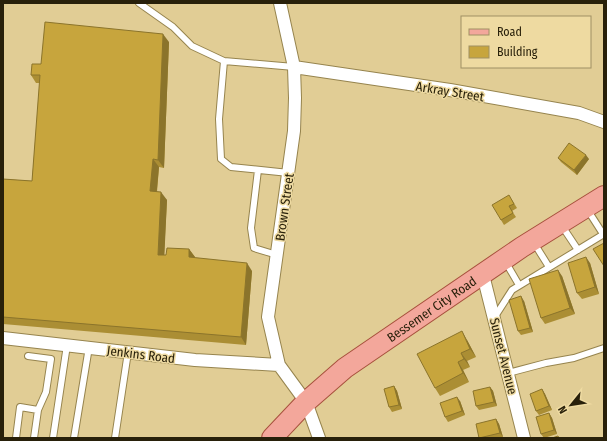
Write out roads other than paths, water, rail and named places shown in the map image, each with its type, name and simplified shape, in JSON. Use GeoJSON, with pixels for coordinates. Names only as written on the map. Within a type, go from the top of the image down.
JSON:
{"type":"FeatureCollection","features":[{"type":"Feature","properties":{"kind":"main road","name":"Bessemer City Road"},"geometry":{"type":"LineString","coordinates":[[272,438],[306,402],[345,368],[504,260],[604,196]]}},
{"type":"Feature","properties":{"kind":"street","name":"Brown Street"},"geometry":{"type":"LineString","coordinates":[[280,3],[294,67],[294,131],[268,317],[279,365],[306,402],[319,438]]}},
{"type":"Feature","properties":{"kind":"street","name":"Arkray Street"},"geometry":{"type":"LineString","coordinates":[[294,67],[458,91],[579,114],[604,122]]}},
{"type":"Feature","properties":{"kind":"street","name":"Sunset Avenue"},"geometry":{"type":"LineString","coordinates":[[483,275],[524,438]]}},
{"type":"Feature","properties":{"kind":"street","name":"Jenkins Road"},"geometry":{"type":"LineString","coordinates":[[3,338],[195,360],[279,365]]}},
{"type":"Feature","properties":{"kind":"lane"},"geometry":{"type":"LineString","coordinates":[[139,3],[173,27],[192,46],[224,61],[294,67]]}},
{"type":"Feature","properties":{"kind":"lane"},"geometry":{"type":"LineString","coordinates":[[224,61],[219,119],[221,159],[231,167],[289,173]]}},
{"type":"Feature","properties":{"kind":"lane"},"geometry":{"type":"LineString","coordinates":[[258,170],[251,228],[254,248],[277,255]]}},
{"type":"Feature","properties":{"kind":"lane"},"geometry":{"type":"LineString","coordinates":[[494,318],[512,290],[604,234],[587,208]]}},
{"type":"Feature","properties":{"kind":"lane"},"geometry":{"type":"LineString","coordinates":[[561,224],[578,250]]}},
{"type":"Feature","properties":{"kind":"lane"},"geometry":{"type":"LineString","coordinates":[[533,241],[549,267]]}},
{"type":"Feature","properties":{"kind":"lane"},"geometry":{"type":"LineString","coordinates":[[504,260],[519,286]]}},
{"type":"Feature","properties":{"kind":"lane"},"geometry":{"type":"LineString","coordinates":[[53,438],[67,345]]}},
{"type":"Feature","properties":{"kind":"lane"},"geometry":{"type":"LineString","coordinates":[[74,438],[89,347]]}},
{"type":"Feature","properties":{"kind":"lane"},"geometry":{"type":"LineString","coordinates":[[508,373],[546,363],[574,358],[604,348]]}},
{"type":"Feature","properties":{"kind":"lane"},"geometry":{"type":"LineString","coordinates":[[115,438],[128,352]]}},
{"type":"Feature","properties":{"kind":"lane"},"geometry":{"type":"LineString","coordinates":[[28,356],[51,359],[46,392],[38,410],[34,438]]}},
{"type":"Feature","properties":{"kind":"lane"},"geometry":{"type":"LineString","coordinates":[[16,438],[20,407],[38,410]]}}]}
